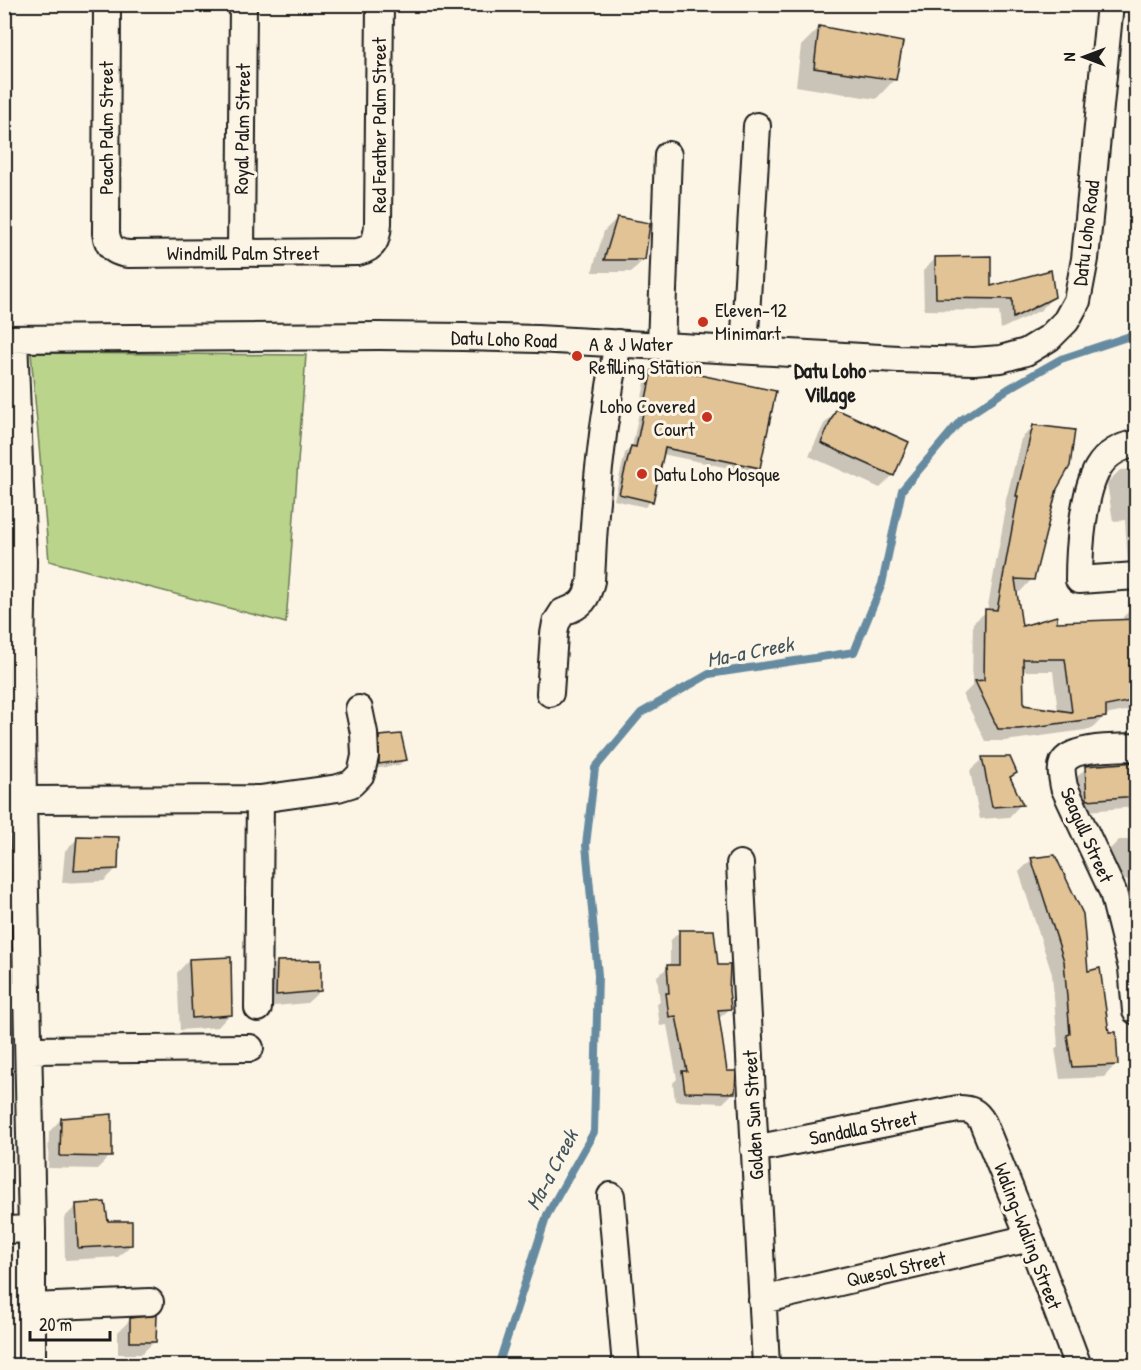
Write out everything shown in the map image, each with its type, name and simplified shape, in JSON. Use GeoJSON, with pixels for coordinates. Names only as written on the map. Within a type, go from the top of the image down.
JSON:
{"type":"FeatureCollection","features":[{"type":"Feature","properties":{"kind":"street","name":"Peach Palm Street"},"geometry":{"type":"LineString","coordinates":[[107,4],[106,233],[107,241],[112,249]]}},
{"type":"Feature","properties":{"kind":"street","name":"Royal Palm Street"},"geometry":{"type":"LineString","coordinates":[[241,253],[243,4]]}},
{"type":"Feature","properties":{"kind":"street","name":"Red Feather Palm Street"},"geometry":{"type":"LineString","coordinates":[[373,245],[377,237],[378,223],[380,4]]}},
{"type":"Feature","properties":{"kind":"street","name":"Datu Loho Road"},"geometry":{"type":"LineString","coordinates":[[9,339],[379,336],[537,339],[898,359],[974,361],[1001,359],[1026,352],[1049,338],[1066,321],[1077,301],[1082,282],[1110,4]]}},
{"type":"Feature","properties":{"kind":"street"},"geometry":{"type":"LineString","coordinates":[[744,350],[757,126]]}},
{"type":"Feature","properties":{"kind":"street"},"geometry":{"type":"LineString","coordinates":[[661,345],[668,155]]}},
{"type":"Feature","properties":{"kind":"street","name":"Windmill Palm Street"},"geometry":{"type":"LineString","coordinates":[[112,249],[129,254],[358,252],[367,250],[373,245]]}},
{"type":"Feature","properties":{"kind":"street"},"geometry":{"type":"LineString","coordinates":[[9,339],[23,561],[22,800],[16,996],[29,1050],[32,1365]]}},
{"type":"Feature","properties":{"kind":"street"},"geometry":{"type":"LineString","coordinates":[[550,693],[556,623],[563,612],[577,608],[587,598],[591,581],[600,451],[606,404],[618,343]]}},
{"type":"Feature","properties":{"kind":"street"},"geometry":{"type":"LineString","coordinates":[[1137,444],[1117,449],[1105,458],[1097,469],[1087,504],[1079,552],[1078,580],[1137,576]]}},
{"type":"Feature","properties":{"kind":"street"},"geometry":{"type":"LineString","coordinates":[[22,800],[260,799],[338,788],[351,784],[361,774],[365,756],[364,733],[359,709]]}},
{"type":"Feature","properties":{"kind":"street","name":"Seagull Street"},"geometry":{"type":"LineString","coordinates":[[1137,747],[1079,752],[1070,756],[1063,764],[1062,776],[1064,787],[1125,891],[1137,1011]]}},
{"type":"Feature","properties":{"kind":"street"},"geometry":{"type":"LineString","coordinates":[[258,1008],[260,799]]}},
{"type":"Feature","properties":{"kind":"street","name":"Golden Sun Street"},"geometry":{"type":"LineString","coordinates":[[740,864],[766,1365]]}},
{"type":"Feature","properties":{"kind":"street"},"geometry":{"type":"LineString","coordinates":[[29,1050],[250,1048]]}},
{"type":"Feature","properties":{"kind":"street","name":"Sandalla Street"},"geometry":{"type":"LineString","coordinates":[[754,1149],[957,1109],[972,1110]]}},
{"type":"Feature","properties":{"kind":"street","name":"Waling-Waling Street"},"geometry":{"type":"LineString","coordinates":[[972,1110],[978,1114],[983,1123],[1078,1365]]}},
{"type":"Feature","properties":{"kind":"street"},"geometry":{"type":"LineString","coordinates":[[611,1196],[626,1365]]}},
{"type":"Feature","properties":{"kind":"street"},"geometry":{"type":"LineString","coordinates":[[4,1230],[32,1229]]}},
{"type":"Feature","properties":{"kind":"street","name":"Quesol Street"},"geometry":{"type":"LineString","coordinates":[[762,1300],[1030,1238]]}},
{"type":"Feature","properties":{"kind":"street"},"geometry":{"type":"LineString","coordinates":[[32,1307],[150,1302]]}},
{"type":"Feature","properties":{"kind":"green space"},"geometry":{"type":"Polygon","coordinates":[[[31,353],[306,355],[286,623],[49,561],[31,353]]]}},
{"type":"Feature","properties":{"kind":"building"},"geometry":{"type":"Polygon","coordinates":[[[819,26],[903,42],[896,80],[814,68],[819,26]]]}},
{"type":"Feature","properties":{"kind":"building"},"geometry":{"type":"Polygon","coordinates":[[[617,217],[650,223],[645,260],[604,260],[617,217]]]}},
{"type":"Feature","properties":{"kind":"building"},"geometry":{"type":"Polygon","coordinates":[[[991,256],[991,286],[1051,270],[1055,297],[1013,318],[1012,299],[936,298],[935,257],[991,256]]]}},
{"type":"Feature","properties":{"kind":"building","name":"Loho Covered Court"},"geometry":{"type":"Polygon","coordinates":[[[653,365],[776,391],[760,468],[665,448],[653,502],[619,494],[631,446],[636,447],[653,365]]]}},
{"type":"Feature","properties":{"kind":"building"},"geometry":{"type":"Polygon","coordinates":[[[836,409],[909,442],[894,476],[821,443],[836,409]]]}},
{"type":"Feature","properties":{"kind":"building"},"geometry":{"type":"Polygon","coordinates":[[[1033,425],[1075,430],[1070,466],[1057,489],[1034,580],[1015,579],[1022,626],[1057,616],[1057,622],[1137,619],[1137,700],[1106,706],[1106,717],[1019,729],[998,729],[975,681],[984,680],[985,609],[997,610],[1018,496],[1016,496],[1033,425]],[[1023,659],[1024,705],[1072,712],[1065,659],[1023,659]]]}},
{"type":"Feature","properties":{"kind":"building"},"geometry":{"type":"Polygon","coordinates":[[[401,734],[407,760],[379,764],[379,736],[401,734]]]}},
{"type":"Feature","properties":{"kind":"building"},"geometry":{"type":"Polygon","coordinates":[[[982,757],[1010,757],[1017,773],[1010,777],[1023,805],[992,807],[982,757]]]}},
{"type":"Feature","properties":{"kind":"building"},"geometry":{"type":"Polygon","coordinates":[[[1137,762],[1137,796],[1087,800],[1085,766],[1137,762]]]}},
{"type":"Feature","properties":{"kind":"building"},"geometry":{"type":"Polygon","coordinates":[[[77,836],[119,837],[118,869],[74,871],[77,836]]]}},
{"type":"Feature","properties":{"kind":"building"},"geometry":{"type":"Polygon","coordinates":[[[1055,855],[1083,914],[1088,971],[1100,968],[1109,1032],[1116,1032],[1118,1065],[1072,1067],[1067,1035],[1070,1034],[1064,961],[1031,858],[1055,855]]]}},
{"type":"Feature","properties":{"kind":"building"},"geometry":{"type":"Polygon","coordinates":[[[679,930],[714,930],[718,965],[730,965],[731,1009],[718,1010],[727,1071],[736,1071],[735,1093],[685,1092],[682,1071],[687,1071],[676,1016],[669,1017],[666,993],[669,993],[667,965],[679,965],[679,930]]]}},
{"type":"Feature","properties":{"kind":"building"},"geometry":{"type":"Polygon","coordinates":[[[231,957],[232,1015],[192,1018],[189,959],[231,957]]]}},
{"type":"Feature","properties":{"kind":"building"},"geometry":{"type":"Polygon","coordinates":[[[321,960],[321,991],[276,995],[277,961],[321,960]]]}},
{"type":"Feature","properties":{"kind":"building"},"geometry":{"type":"Polygon","coordinates":[[[112,1114],[112,1157],[60,1156],[61,1118],[112,1114]]]}},
{"type":"Feature","properties":{"kind":"building"},"geometry":{"type":"Polygon","coordinates":[[[105,1202],[108,1221],[132,1221],[132,1245],[78,1248],[76,1204],[105,1202]]]}},
{"type":"Feature","properties":{"kind":"building"},"geometry":{"type":"Polygon","coordinates":[[[157,1315],[156,1342],[130,1342],[130,1318],[157,1315]]]}},
{"type":"Feature","properties":{"kind":"waterway","name":"Ma-a Creek"},"geometry":{"type":"LineString","coordinates":[[498,1366],[547,1215],[594,1132],[598,975],[586,845],[595,768],[641,713],[709,674],[854,652],[882,584],[902,490],[961,420],[1008,389],[1061,359],[1136,334]]}},
{"type":"Feature","properties":{"kind":"place","name":"Eleven-12 Minimart"},"geometry":{"type":"Point","coordinates":[703,322]}},
{"type":"Feature","properties":{"kind":"place","name":"A & J Water Refilling Station"},"geometry":{"type":"Point","coordinates":[577,356]}},
{"type":"Feature","properties":{"kind":"place","name":"Loho Covered Court"},"geometry":{"type":"Point","coordinates":[707,417]}},
{"type":"Feature","properties":{"kind":"place","name":"Datu Loho Mosque"},"geometry":{"type":"Point","coordinates":[642,474]}},
{"type":"Feature","properties":{"kind":"district","name":"Datu Loho Village"},"geometry":{"type":"Point","coordinates":[830,383]}}]}
